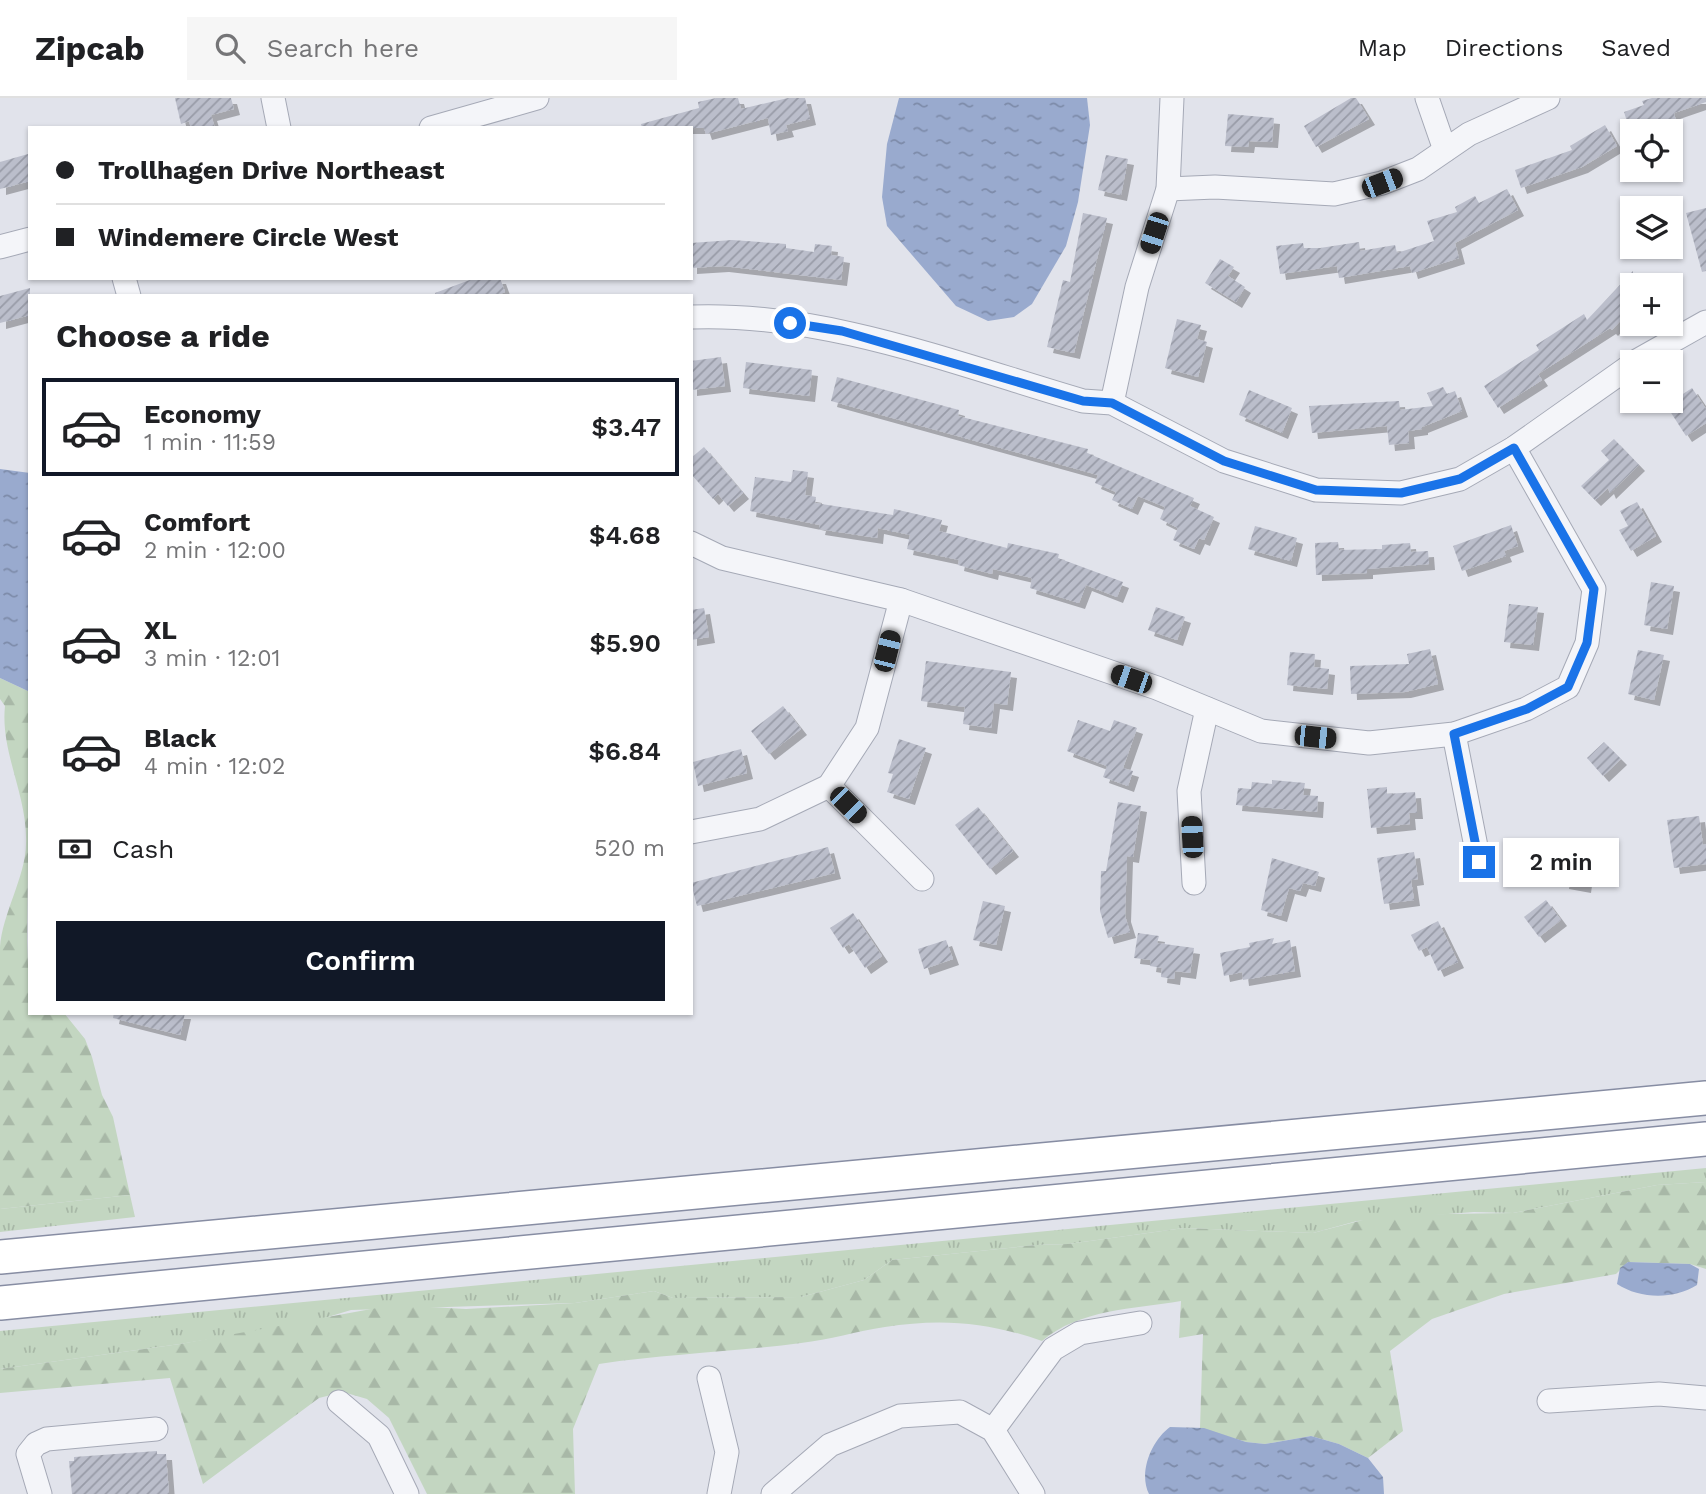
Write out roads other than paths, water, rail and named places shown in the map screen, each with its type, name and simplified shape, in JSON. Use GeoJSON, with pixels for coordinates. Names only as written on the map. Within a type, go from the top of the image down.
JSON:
{"type":"FeatureCollection","features":[{"type":"Feature","properties":{"kind":"highway"},"geometry":{"type":"LineString","coordinates":[[0,1257],[1706,1098]]}},
{"type":"Feature","properties":{"kind":"highway"},"geometry":{"type":"LineString","coordinates":[[0,1303],[1706,1139]]}},
{"type":"Feature","properties":{"kind":"street"},"geometry":{"type":"LineString","coordinates":[[273,98],[279,126]]}},
{"type":"Feature","properties":{"kind":"street"},"geometry":{"type":"LineString","coordinates":[[438,126],[537,98]]}},
{"type":"Feature","properties":{"kind":"street"},"geometry":{"type":"LineString","coordinates":[[1112,403],[1137,287],[1168,189],[1172,98]]}},
{"type":"Feature","properties":{"kind":"street"},"geometry":{"type":"LineString","coordinates":[[1427,98],[1445,150]]}},
{"type":"Feature","properties":{"kind":"street"},"geometry":{"type":"LineString","coordinates":[[1168,189],[1215,187],[1334,194],[1406,174],[1469,134],[1548,98]]}},
{"type":"Feature","properties":{"kind":"street"},"geometry":{"type":"LineString","coordinates":[[0,247],[28,240]]}},
{"type":"Feature","properties":{"kind":"street"},"geometry":{"type":"LineString","coordinates":[[693,317],[738,316],[842,331],[1083,401],[1112,403],[1224,461],[1316,490],[1401,493],[1460,479],[1514,448],[1620,373]]}},
{"type":"Feature","properties":{"kind":"street"},"geometry":{"type":"LineString","coordinates":[[1657,350],[1706,322]]}},
{"type":"Feature","properties":{"kind":"street"},"geometry":{"type":"LineString","coordinates":[[693,544],[722,558],[901,600],[1157,688],[1261,731],[1356,741],[1454,734],[1527,709],[1568,687],[1587,643],[1594,589],[1514,448]]}},
{"type":"Feature","properties":{"kind":"street"},"geometry":{"type":"LineString","coordinates":[[693,832],[760,819],[829,786],[867,728],[901,600]]}},
{"type":"Feature","properties":{"kind":"street"},"geometry":{"type":"LineString","coordinates":[[1195,883],[1189,790],[1207,709]]}},
{"type":"Feature","properties":{"kind":"street"},"geometry":{"type":"LineString","coordinates":[[1454,734],[1479,862]]}},
{"type":"Feature","properties":{"kind":"street"},"geometry":{"type":"LineString","coordinates":[[829,786],[922,880]]}},
{"type":"Feature","properties":{"kind":"street"},"geometry":{"type":"LineString","coordinates":[[993,1430],[1053,1349],[1080,1333],[1140,1323]]}},
{"type":"Feature","properties":{"kind":"street"},"geometry":{"type":"LineString","coordinates":[[709,1378],[727,1452],[719,1494]]}},
{"type":"Feature","properties":{"kind":"street"},"geometry":{"type":"LineString","coordinates":[[1549,1401],[1659,1394],[1706,1398]]}},
{"type":"Feature","properties":{"kind":"street"},"geometry":{"type":"LineString","coordinates":[[339,1402],[379,1436],[407,1494]]}},
{"type":"Feature","properties":{"kind":"street"},"geometry":{"type":"LineString","coordinates":[[774,1494],[830,1445],[900,1416],[960,1412],[993,1430],[1034,1494]]}},
{"type":"Feature","properties":{"kind":"street"},"geometry":{"type":"LineString","coordinates":[[40,1494],[29,1454],[36,1444],[47,1440],[156,1429]]}},
{"type":"Feature","properties":{"kind":"water"},"geometry":{"type":"Polygon","coordinates":[[[899,98],[1087,98],[1090,125],[1078,202],[1066,246],[1032,304],[1014,317],[988,321],[956,306],[887,226],[882,197],[887,144],[899,98]]]}},
{"type":"Feature","properties":{"kind":"water"},"geometry":{"type":"Polygon","coordinates":[[[0,469],[28,473],[28,691],[0,678],[0,469]]]}},
{"type":"Feature","properties":{"kind":"water"},"geometry":{"type":"Polygon","coordinates":[[[1628,1262],[1690,1264],[1699,1269],[1697,1285],[1667,1295],[1636,1293],[1617,1284],[1620,1268],[1628,1262]]]}},
{"type":"Feature","properties":{"kind":"water"},"geometry":{"type":"Polygon","coordinates":[[[1170,1427],[1204,1428],[1246,1442],[1265,1444],[1311,1436],[1339,1444],[1368,1458],[1383,1477],[1384,1494],[1149,1494],[1145,1476],[1149,1457],[1158,1440],[1170,1427]]]}}]}
